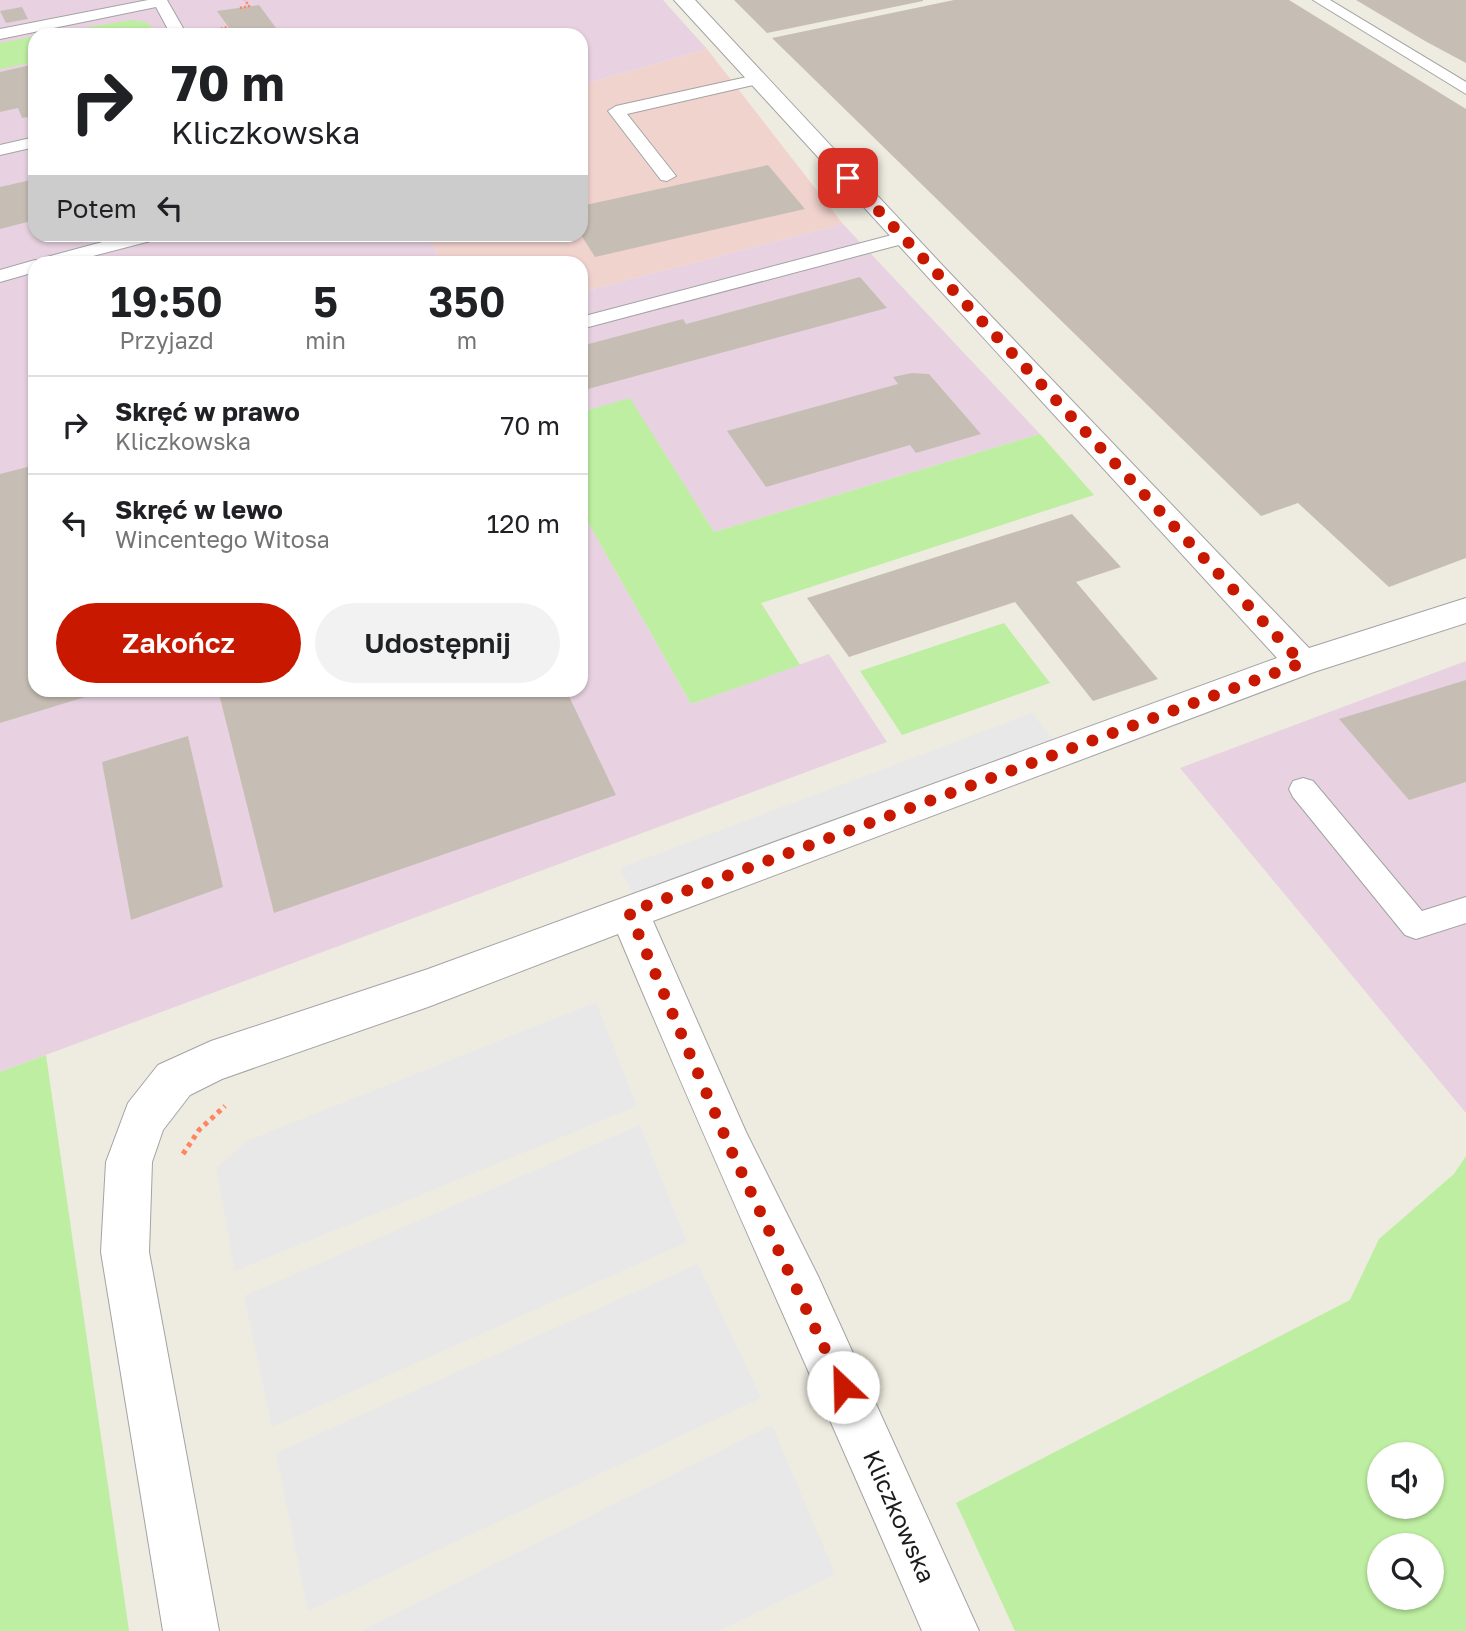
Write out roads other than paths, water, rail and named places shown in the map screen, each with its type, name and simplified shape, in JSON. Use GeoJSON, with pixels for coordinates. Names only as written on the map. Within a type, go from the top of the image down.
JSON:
{"type":"FeatureCollection","features":[{"type":"Feature","properties":{"kind":"street"},"geometry":{"type":"LineString","coordinates":[[684,0],[902,238],[1302,663]]}},
{"type":"Feature","properties":{"kind":"street"},"geometry":{"type":"LineString","coordinates":[[191,1631],[125,1252],[129,1162],[144,1118],[174,1080],[211,1062],[428,988],[1302,663],[1466,610]]}},
{"type":"Feature","properties":{"kind":"street","name":"Kliczkowska"},"geometry":{"type":"LineString","coordinates":[[629,912],[730,1148],[801,1293],[951,1631]]}},
{"type":"Feature","properties":{"kind":"lane"},"geometry":{"type":"LineString","coordinates":[[1320,0],[1466,89]]}},
{"type":"Feature","properties":{"kind":"lane"},"geometry":{"type":"LineString","coordinates":[[30,28],[166,1],[176,28]]}},
{"type":"Feature","properties":{"kind":"lane"},"geometry":{"type":"LineString","coordinates":[[0,34],[28,28]]}},
{"type":"Feature","properties":{"kind":"lane"},"geometry":{"type":"LineString","coordinates":[[667,176],[617,111],[756,80]]}},
{"type":"Feature","properties":{"kind":"lane"},"geometry":{"type":"LineString","coordinates":[[0,150],[28,144]]}},
{"type":"Feature","properties":{"kind":"lane"},"geometry":{"type":"LineString","coordinates":[[588,321],[902,238]]}},
{"type":"Feature","properties":{"kind":"lane"},"geometry":{"type":"LineString","coordinates":[[72,256],[125,242]]}},
{"type":"Feature","properties":{"kind":"lane"},"geometry":{"type":"LineString","coordinates":[[0,276],[28,269]]}},
{"type":"Feature","properties":{"kind":"lane"},"geometry":{"type":"LineString","coordinates":[[1303,789],[1416,926],[1466,910]]}}]}
